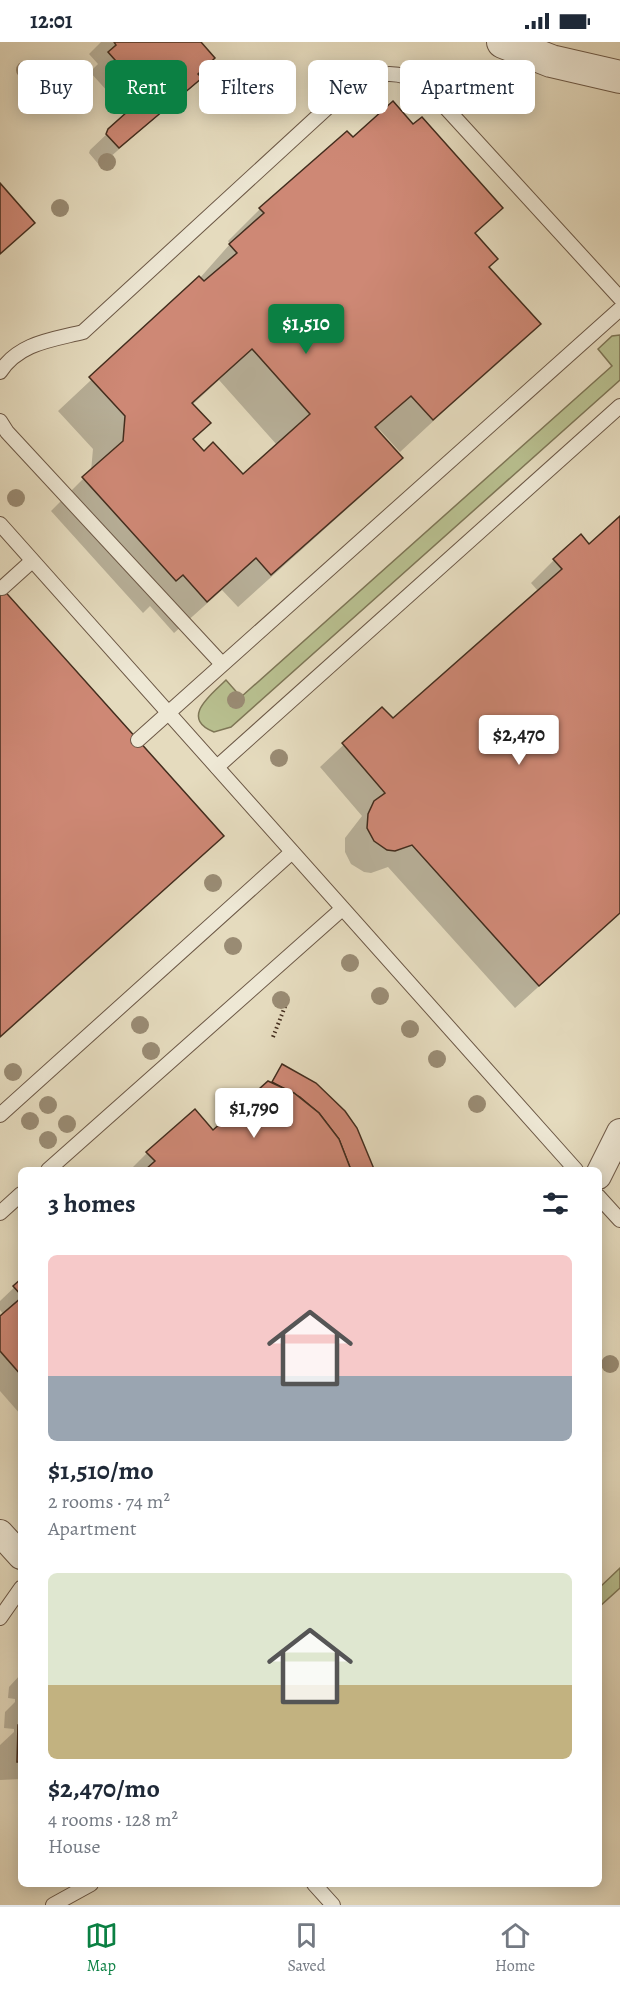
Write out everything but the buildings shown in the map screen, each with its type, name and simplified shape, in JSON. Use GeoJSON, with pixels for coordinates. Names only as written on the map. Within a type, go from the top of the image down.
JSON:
{"type":"FeatureCollection","features":[{"type":"Feature","properties":{"kind":"street"},"geometry":{"type":"LineString","coordinates":[[503,42],[551,61],[620,77]]}},
{"type":"Feature","properties":{"kind":"street"},"geometry":{"type":"LineString","coordinates":[[602,1168],[620,1132]]}},
{"type":"Feature","properties":{"kind":"street"},"geometry":{"type":"LineString","coordinates":[[602,1186],[620,1180]]}},
{"type":"Feature","properties":{"kind":"street"},"geometry":{"type":"LineString","coordinates":[[0,1533],[18,1553]]}},
{"type":"Feature","properties":{"kind":"lane"},"geometry":{"type":"LineString","coordinates":[[0,372],[7,362],[30,345],[83,332],[353,84],[378,74],[400,74],[425,85],[620,298]]}},
{"type":"Feature","properties":{"kind":"lane"},"geometry":{"type":"LineString","coordinates":[[138,740],[620,309]]}},
{"type":"Feature","properties":{"kind":"lane"},"geometry":{"type":"LineString","coordinates":[[217,767],[620,406]]}},
{"type":"Feature","properties":{"kind":"lane"},"geometry":{"type":"LineString","coordinates":[[0,421],[7,432],[222,664]]}},
{"type":"Feature","properties":{"kind":"lane"},"geometry":{"type":"LineString","coordinates":[[0,525],[573,1167]]}},
{"type":"Feature","properties":{"kind":"lane"},"geometry":{"type":"LineString","coordinates":[[2,588],[32,561]]}},
{"type":"Feature","properties":{"kind":"lane"},"geometry":{"type":"LineString","coordinates":[[0,1115],[292,852]]}},
{"type":"Feature","properties":{"kind":"lane"},"geometry":{"type":"LineString","coordinates":[[51,1167],[342,909]]}},
{"type":"Feature","properties":{"kind":"lane"},"geometry":{"type":"LineString","coordinates":[[0,1213],[18,1197]]}},
{"type":"Feature","properties":{"kind":"lane"},"geometry":{"type":"LineString","coordinates":[[602,1200],[620,1220]]}},
{"type":"Feature","properties":{"kind":"lane"},"geometry":{"type":"LineString","coordinates":[[0,1618],[18,1592]]}},
{"type":"Feature","properties":{"kind":"lane"},"geometry":{"type":"LineString","coordinates":[[53,1905],[86,1887]]}},
{"type":"Feature","properties":{"kind":"lane"},"geometry":{"type":"LineString","coordinates":[[317,1887],[333,1905]]}},
{"type":"Feature","properties":{"kind":"path"},"geometry":{"type":"LineString","coordinates":[[273,1037],[288,999]]}},
{"type":"Feature","properties":{"kind":"green space"},"geometry":{"type":"Polygon","coordinates":[[[620,335],[620,380],[231,727],[214,732],[204,726],[199,720],[202,706],[226,680],[241,697],[612,366],[598,349],[612,336],[620,335]]]}},
{"type":"Feature","properties":{"kind":"green space"},"geometry":{"type":"Polygon","coordinates":[[[620,1568],[620,1588],[602,1604],[602,1585],[620,1568]]]}}]}
